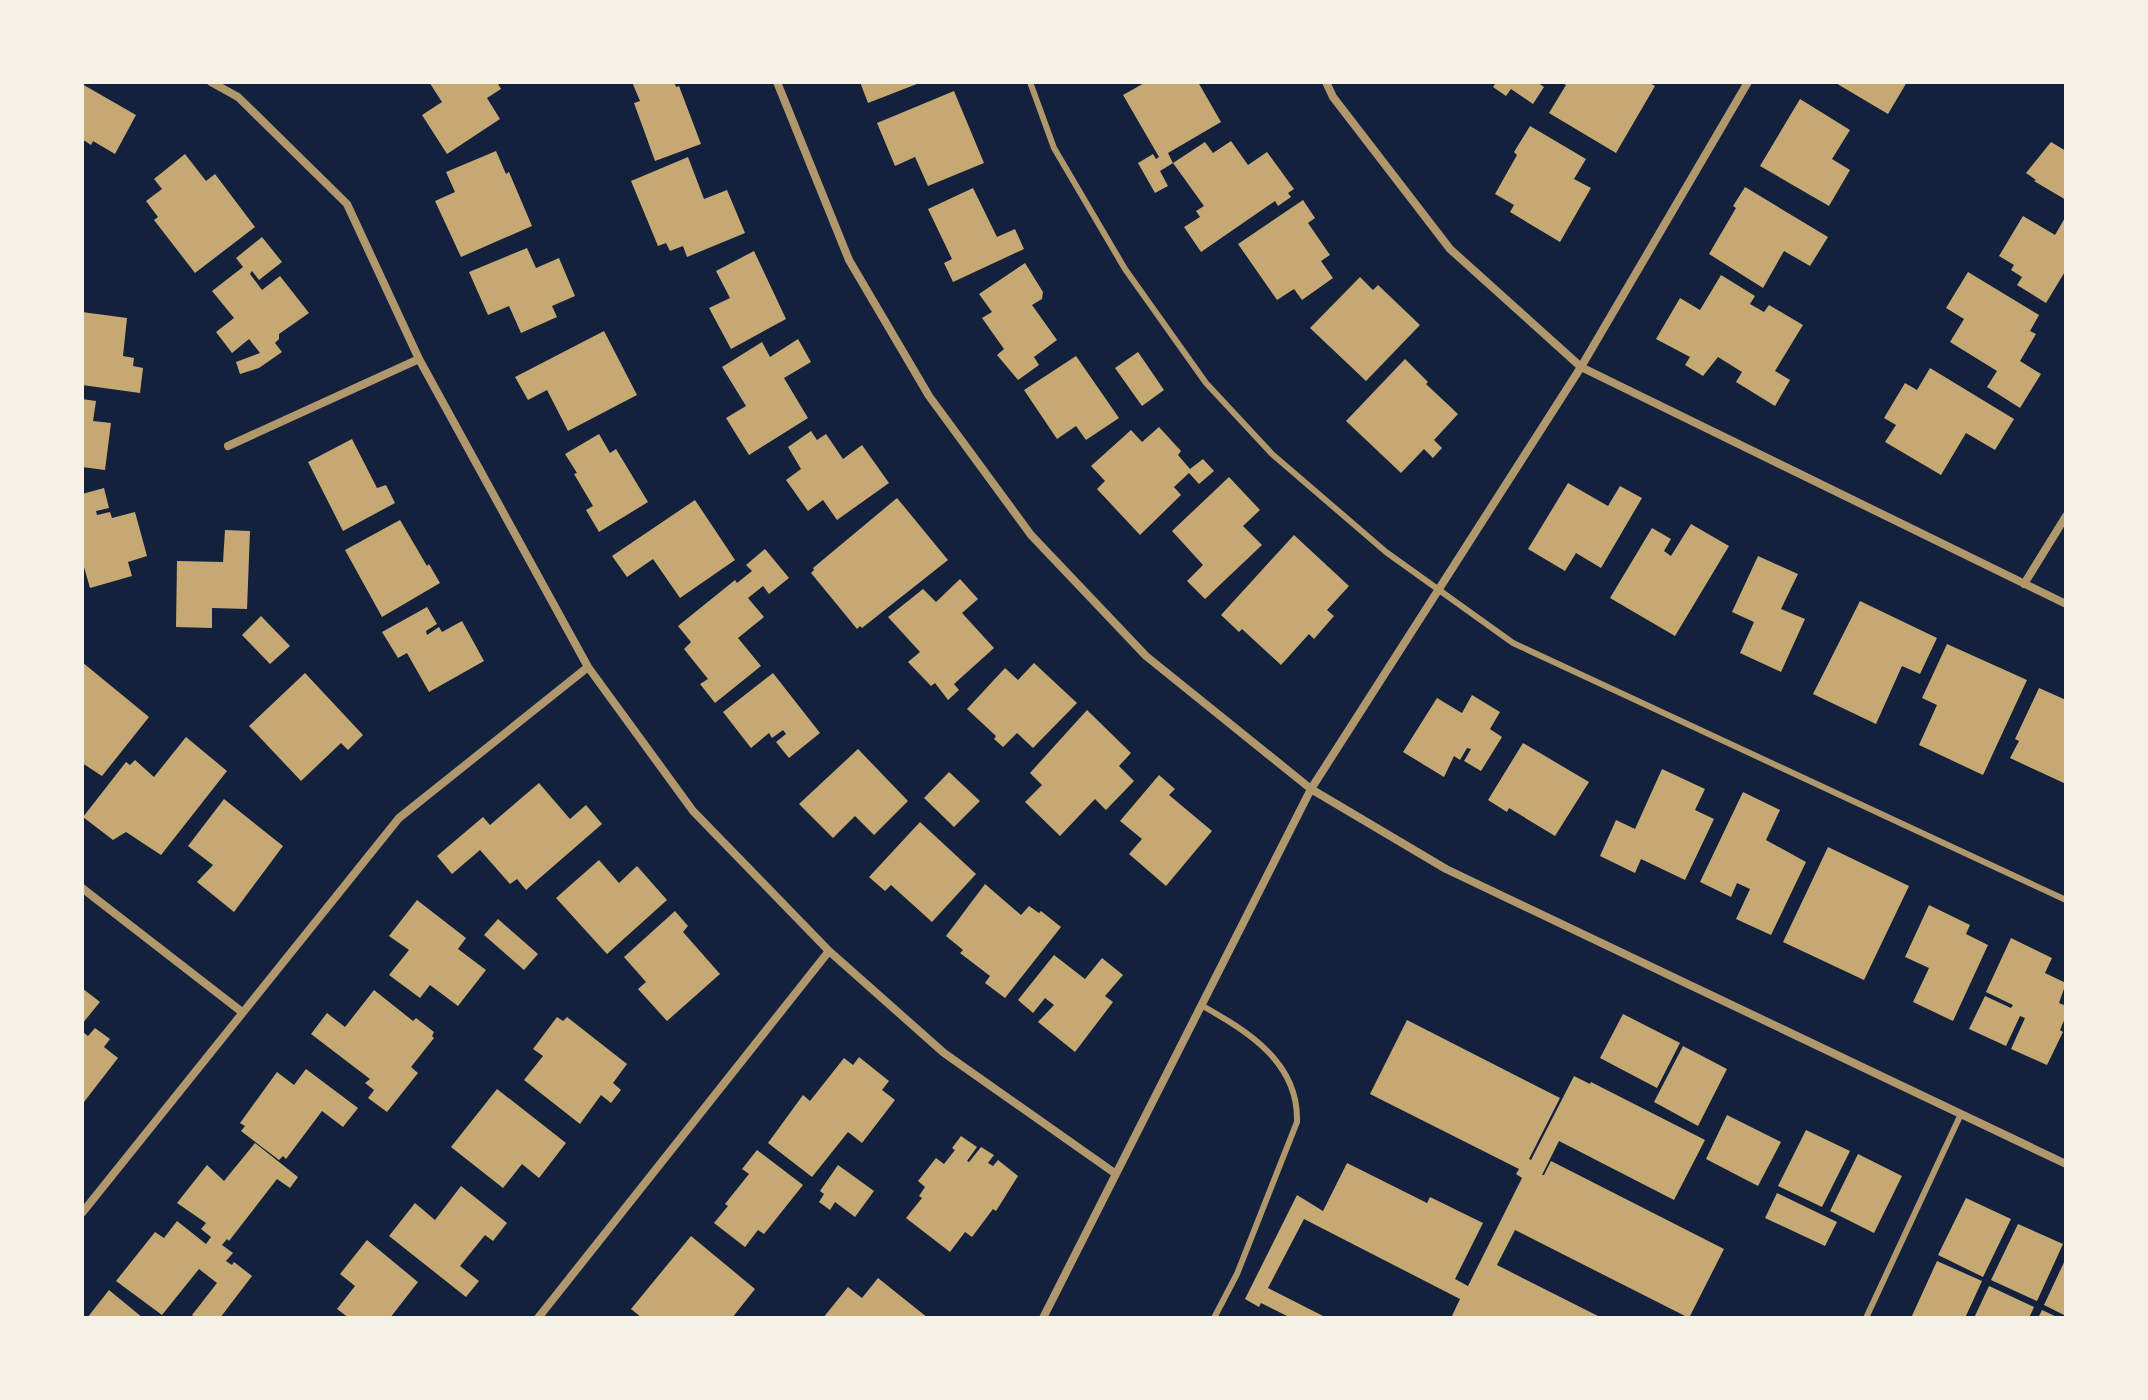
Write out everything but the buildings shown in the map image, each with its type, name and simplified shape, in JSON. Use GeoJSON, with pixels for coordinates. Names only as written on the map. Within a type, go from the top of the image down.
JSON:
{"type":"FeatureCollection","features":[{"type":"Feature","properties":{"kind":"street"},"geometry":{"type":"LineString","coordinates":[[211,82],[238,97],[347,204],[419,359],[588,667],[693,811],[829,951],[944,1053],[1116,1174]]}},
{"type":"Feature","properties":{"kind":"street"},"geometry":{"type":"LineString","coordinates":[[777,82],[849,260],[929,396],[1031,535],[1146,656],[1311,789],[1446,869],[2066,1164]]}},
{"type":"Feature","properties":{"kind":"street"},"geometry":{"type":"LineString","coordinates":[[1326,82],[1333,97],[1450,249],[1581,367],[2066,604]]}},
{"type":"Feature","properties":{"kind":"street"},"geometry":{"type":"LineString","coordinates":[[1043,1318],[1311,789],[1581,367],[1748,82]]}},
{"type":"Feature","properties":{"kind":"street"},"geometry":{"type":"LineString","coordinates":[[228,446],[419,359]]}},
{"type":"Feature","properties":{"kind":"street"},"geometry":{"type":"LineString","coordinates":[[2024,584],[2066,516]]}},
{"type":"Feature","properties":{"kind":"street"},"geometry":{"type":"LineString","coordinates":[[82,1213],[399,818],[588,667]]}},
{"type":"Feature","properties":{"kind":"street"},"geometry":{"type":"LineString","coordinates":[[82,888],[242,1012]]}},
{"type":"Feature","properties":{"kind":"street"},"geometry":{"type":"LineString","coordinates":[[538,1318],[829,951]]}},
{"type":"Feature","properties":{"kind":"lane"},"geometry":{"type":"LineString","coordinates":[[1030,82],[1062,162],[1125,269],[1206,383],[1272,454],[1386,552],[1513,643],[2066,900]]}},
{"type":"Feature","properties":{"kind":"lane"},"geometry":{"type":"LineString","coordinates":[[1201,1005],[1249,1032],[1263,1045],[1284,1074],[1298,1101],[1297,1122],[1237,1274],[1214,1318]]}},
{"type":"Feature","properties":{"kind":"lane"},"geometry":{"type":"LineString","coordinates":[[1866,1318],[1961,1114]]}}]}
